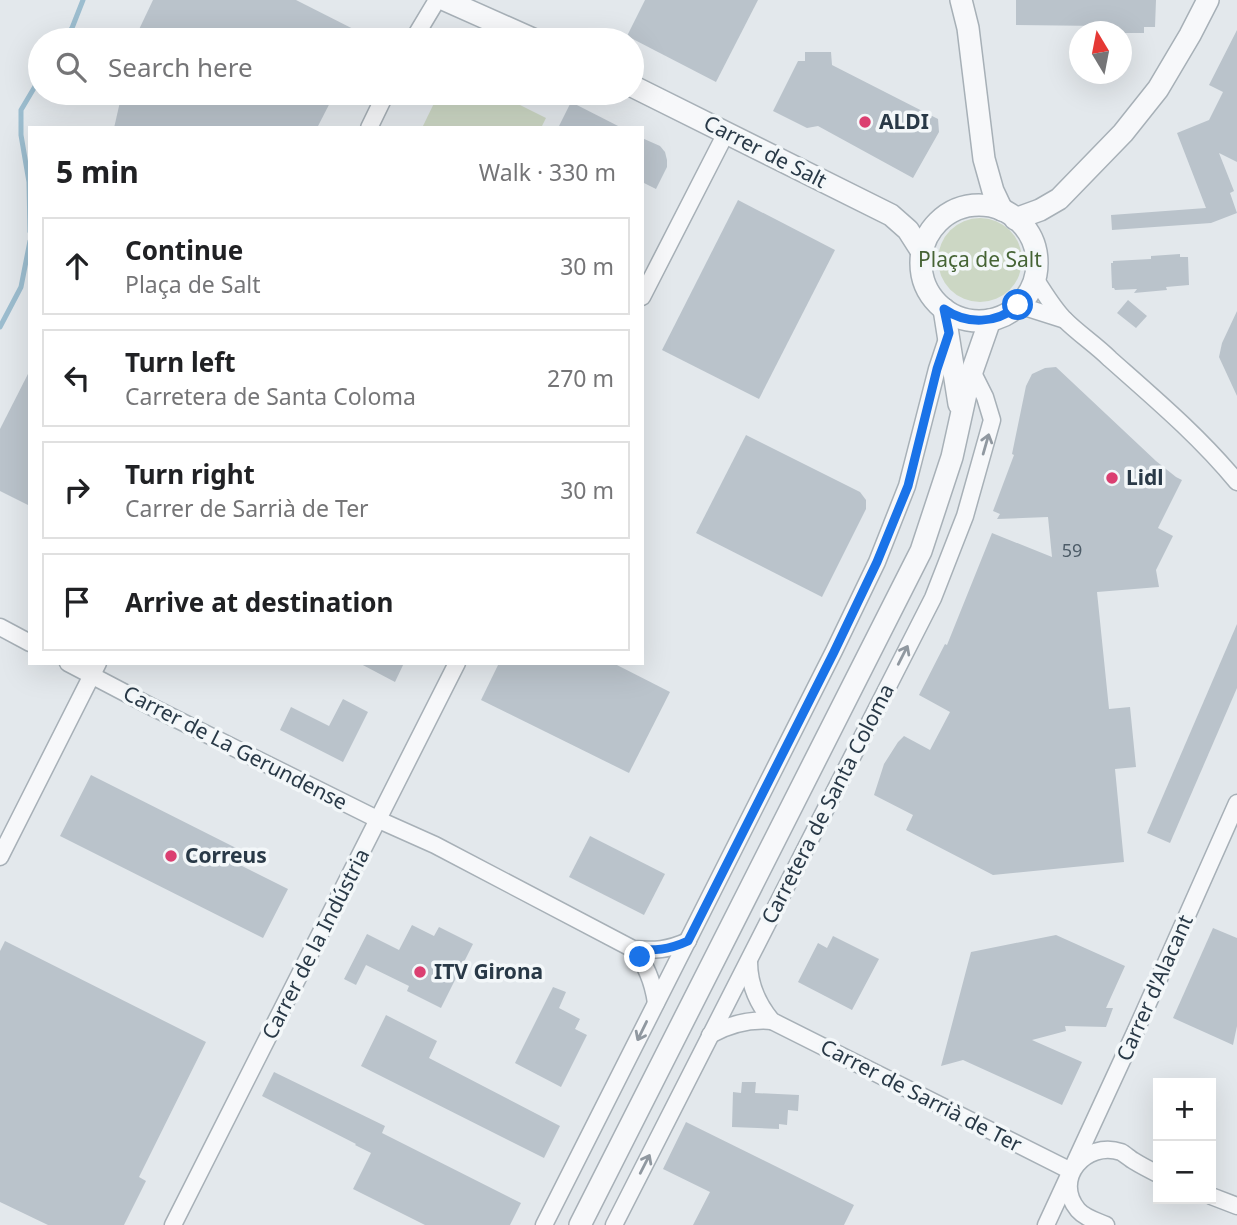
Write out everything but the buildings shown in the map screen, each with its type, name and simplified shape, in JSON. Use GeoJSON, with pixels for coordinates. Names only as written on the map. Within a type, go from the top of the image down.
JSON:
{"type":"FeatureCollection","features":[{"type":"Feature","properties":{"kind":"street"},"geometry":{"type":"LineString","coordinates":[[420,28],[437,0]]}},
{"type":"Feature","properties":{"kind":"street"},"geometry":{"type":"LineString","coordinates":[[445,0],[508,28]]}},
{"type":"Feature","properties":{"kind":"street"},"geometry":{"type":"LineString","coordinates":[[961,0],[968,28],[984,159],[993,191],[1008,214],[1026,231],[1036,261],[1029,292],[1018,305],[990,320],[968,320],[953,315],[932,298],[921,268],[922,252],[927,236],[949,213],[964,207],[981,206],[1008,214],[1040,210],[1059,199]]}},
{"type":"Feature","properties":{"kind":"street"},"geometry":{"type":"LineString","coordinates":[[1031,240],[1059,199],[1123,133],[1158,89],[1208,0]]}},
{"type":"Feature","properties":{"kind":"street","name":"Carrer de Salt"},"geometry":{"type":"LineString","coordinates":[[644,92],[897,219],[908,230],[922,252]]}},
{"type":"Feature","properties":{"kind":"street"},"geometry":{"type":"LineString","coordinates":[[370,126],[380,105]]}},
{"type":"Feature","properties":{"kind":"street"},"geometry":{"type":"LineString","coordinates":[[644,293],[726,133]]}},
{"type":"Feature","properties":{"kind":"street"},"geometry":{"type":"LineString","coordinates":[[964,207],[973,193],[984,159]]}},
{"type":"Feature","properties":{"kind":"street","name":"Carrer de Salt"},"geometry":{"type":"LineString","coordinates":[[897,219],[924,222],[941,220]]}},
{"type":"Feature","properties":{"kind":"street"},"geometry":{"type":"LineString","coordinates":[[1034,277],[1065,320],[1194,435],[1237,482]]}},
{"type":"Feature","properties":{"kind":"street"},"geometry":{"type":"LineString","coordinates":[[1018,305],[1065,320]]}},
{"type":"Feature","properties":{"kind":"street","name":"Carretera de Santa Coloma"},"geometry":{"type":"LineString","coordinates":[[944,309],[961,413]]}},
{"type":"Feature","properties":{"kind":"street","name":"Carretera de Santa Coloma"},"geometry":{"type":"LineString","coordinates":[[580,1225],[921,551],[951,457],[972,371],[990,320]]}},
{"type":"Feature","properties":{"kind":"street"},"geometry":{"type":"LineString","coordinates":[[544,1225],[877,562],[908,486],[937,369],[949,333]]}},
{"type":"Feature","properties":{"kind":"street","name":"Carretera de Santa Coloma"},"geometry":{"type":"LineString","coordinates":[[614,1225],[933,598],[965,516],[992,420],[985,397],[972,371]]}},
{"type":"Feature","properties":{"kind":"street"},"geometry":{"type":"LineString","coordinates":[[0,627],[28,642]]}},
{"type":"Feature","properties":{"kind":"street","name":"Carrer de La Gerundense"},"geometry":{"type":"LineString","coordinates":[[76,665],[95,670],[379,820]]}},
{"type":"Feature","properties":{"kind":"street","name":"Carrer de la Indústria"},"geometry":{"type":"LineString","coordinates":[[173,1225],[456,665]]}},
{"type":"Feature","properties":{"kind":"street"},"geometry":{"type":"LineString","coordinates":[[0,857],[95,670]]}},
{"type":"Feature","properties":{"kind":"street","name":"Carrer d'Alacant"},"geometry":{"type":"LineString","coordinates":[[1046,1225],[1237,803]]}},
{"type":"Feature","properties":{"kind":"street"},"geometry":{"type":"LineString","coordinates":[[379,820],[435,845],[633,949],[650,976],[656,1003]]}},
{"type":"Feature","properties":{"kind":"street"},"geometry":{"type":"LineString","coordinates":[[633,949],[653,951],[673,948],[688,941]]}},
{"type":"Feature","properties":{"kind":"street","name":"Carrer de Sarrià de Ter"},"geometry":{"type":"LineString","coordinates":[[750,959],[753,993],[772,1021],[1071,1171]]}},
{"type":"Feature","properties":{"kind":"street"},"geometry":{"type":"LineString","coordinates":[[710,1035],[733,1024],[772,1021]]}},
{"type":"Feature","properties":{"kind":"street"},"geometry":{"type":"LineString","coordinates":[[1106,1225],[1079,1211],[1068,1186],[1071,1171],[1090,1154],[1105,1151],[1121,1152],[1153,1172]]}},
{"type":"Feature","properties":{"kind":"street"},"geometry":{"type":"LineString","coordinates":[[1216,1198],[1237,1206]]}},
{"type":"Feature","properties":{"kind":"green space"},"geometry":{"type":"Polygon","coordinates":[[[433,105],[520,105],[546,118],[542,126],[423,126],[433,105]]]}},
{"type":"Feature","properties":{"kind":"green space","name":"Plaça de Salt"},"geometry":{"type":"Polygon","coordinates":[[[980,218],[1003,225],[1015,237],[1022,260],[1015,283],[1003,295],[980,302],[957,295],[945,283],[938,260],[945,237],[957,225],[980,218]]]}},
{"type":"Feature","properties":{"kind":"waterway"},"geometry":{"type":"LineString","coordinates":[[72,28],[83,0]]}},
{"type":"Feature","properties":{"kind":"waterway"},"geometry":{"type":"LineString","coordinates":[[28,98],[21,110],[21,135],[28,176]]}},
{"type":"Feature","properties":{"kind":"waterway"},"geometry":{"type":"LineString","coordinates":[[0,327],[21,287],[28,251]]}},
{"type":"Feature","properties":{"kind":"place","name":"ALDI"},"geometry":{"type":"Point","coordinates":[865,122]}},
{"type":"Feature","properties":{"kind":"place","name":"Lidl"},"geometry":{"type":"Point","coordinates":[1112,478]}},
{"type":"Feature","properties":{"kind":"place","name":"Correus"},"geometry":{"type":"Point","coordinates":[171,856]}},
{"type":"Feature","properties":{"kind":"place","name":"ITV Girona"},"geometry":{"type":"Point","coordinates":[420,972]}},
{"type":"Feature","properties":{"kind":"route"},"geometry":{"type":"LineString","coordinates":[[640,957],[633,949],[653,951],[673,948],[688,941],[877,562],[908,486],[937,369],[949,333],[944,309],[968,320],[985,320],[1005,314],[1018,305]]}}]}
